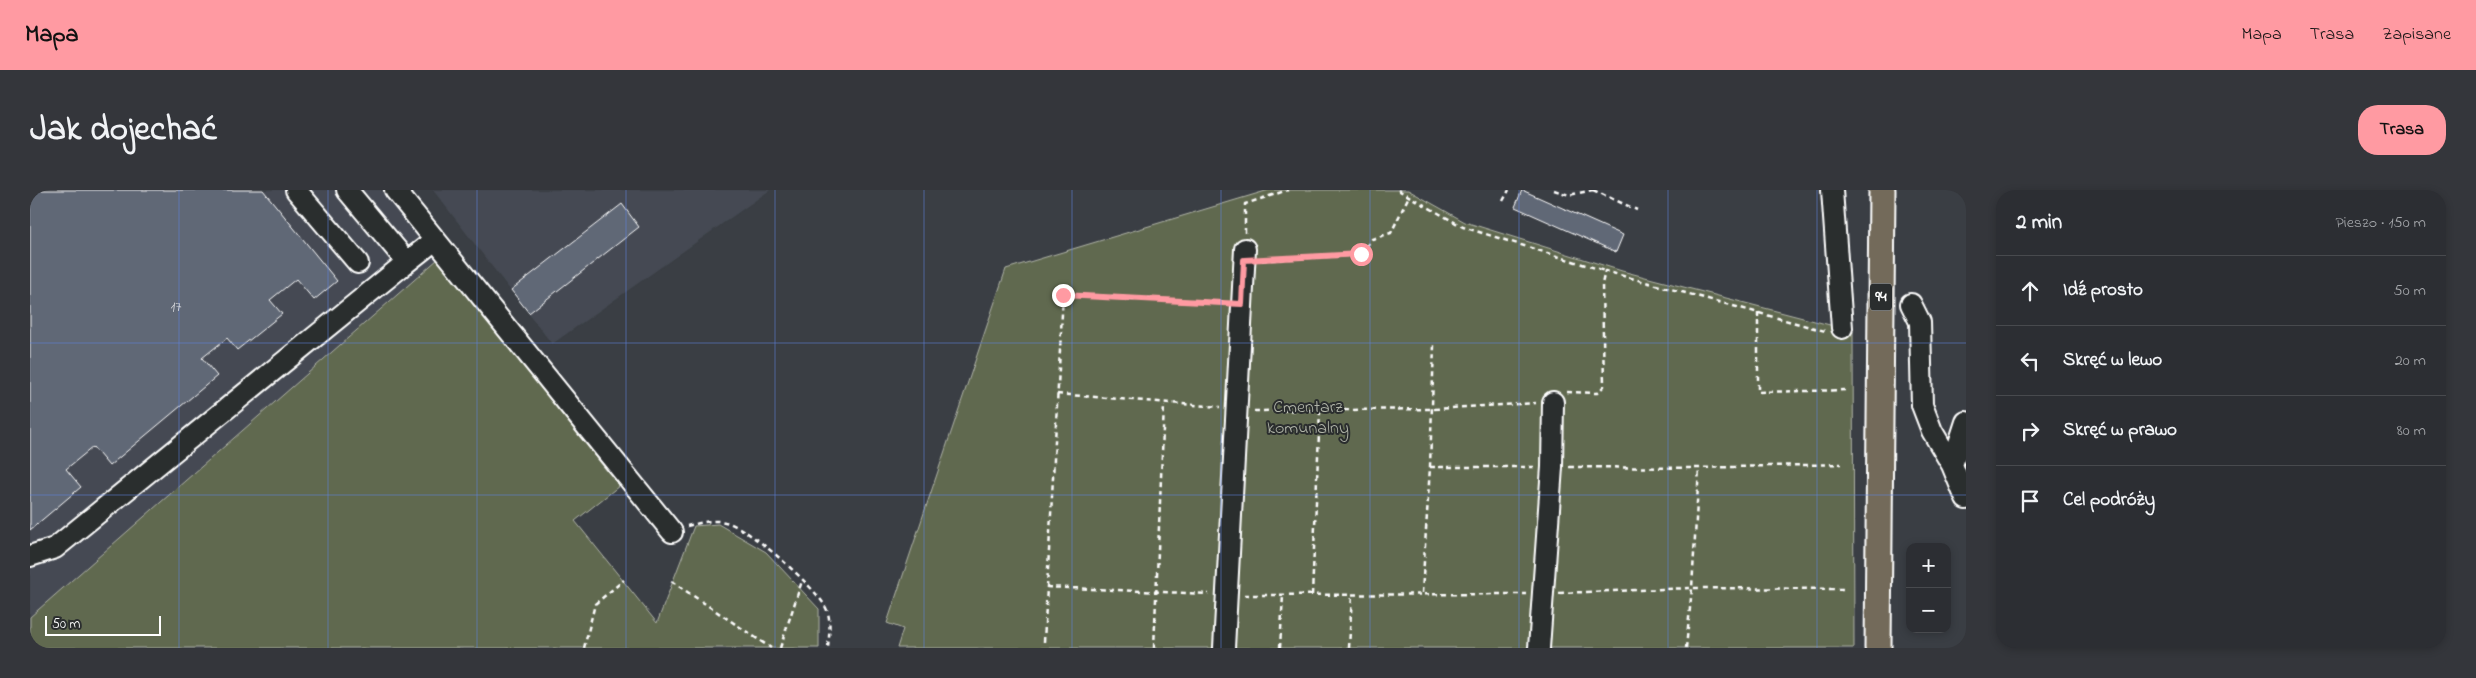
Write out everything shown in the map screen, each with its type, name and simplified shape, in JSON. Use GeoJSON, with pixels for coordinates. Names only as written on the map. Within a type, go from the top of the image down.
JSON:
{"type":"FeatureCollection","features":[{"type":"Feature","properties":{"kind":"main road","name":"94"},"geometry":{"type":"LineString","coordinates":[[1878,648],[1882,190]]}},
{"type":"Feature","properties":{"kind":"street"},"geometry":{"type":"LineString","coordinates":[[296,190],[358,263]]}},
{"type":"Feature","properties":{"kind":"street"},"geometry":{"type":"LineString","coordinates":[[347,190],[407,262]]}},
{"type":"Feature","properties":{"kind":"street"},"geometry":{"type":"LineString","coordinates":[[395,190],[672,532]]}},
{"type":"Feature","properties":{"kind":"street"},"geometry":{"type":"LineString","coordinates":[[1832,190],[1842,328]]}},
{"type":"Feature","properties":{"kind":"street"},"geometry":{"type":"LineString","coordinates":[[30,556],[55,548],[435,240]]}},
{"type":"Feature","properties":{"kind":"street"},"geometry":{"type":"LineString","coordinates":[[1224,648],[1244,255]]}},
{"type":"Feature","properties":{"kind":"street"},"geometry":{"type":"LineString","coordinates":[[1911,304],[1920,322],[1922,405],[1932,431],[1952,465],[1966,498]]}},
{"type":"Feature","properties":{"kind":"street"},"geometry":{"type":"LineString","coordinates":[[1538,648],[1552,467],[1553,402]]}},
{"type":"Feature","properties":{"kind":"street"},"geometry":{"type":"LineString","coordinates":[[1952,465],[1966,422]]}},
{"type":"Feature","properties":{"kind":"path"},"geometry":{"type":"LineString","coordinates":[[1288,190],[1245,204],[1244,255],[1361,254],[1372,239],[1391,233],[1409,196]]}},
{"type":"Feature","properties":{"kind":"path"},"geometry":{"type":"LineString","coordinates":[[1398,190],[1462,227],[1605,271],[1840,336],[1842,328]]}},
{"type":"Feature","properties":{"kind":"path"},"geometry":{"type":"LineString","coordinates":[[1503,201],[1509,190]]}},
{"type":"Feature","properties":{"kind":"path"},"geometry":{"type":"LineString","coordinates":[[1554,190],[1569,194],[1593,190],[1637,210]]}},
{"type":"Feature","properties":{"kind":"path"},"geometry":{"type":"LineString","coordinates":[[1057,394],[1164,404],[1236,408],[1244,411],[1433,409],[1561,402],[1561,392],[1597,393],[1604,386],[1602,284],[1605,271]]}},
{"type":"Feature","properties":{"kind":"path"},"geometry":{"type":"LineString","coordinates":[[1044,642],[1063,295],[1242,304]]}},
{"type":"Feature","properties":{"kind":"path"},"geometry":{"type":"LineString","coordinates":[[1758,312],[1758,392],[1849,390]]}},
{"type":"Feature","properties":{"kind":"path"},"geometry":{"type":"LineString","coordinates":[[1422,593],[1433,409],[1434,345]]}},
{"type":"Feature","properties":{"kind":"path"},"geometry":{"type":"LineString","coordinates":[[1154,648],[1164,404]]}},
{"type":"Feature","properties":{"kind":"path"},"geometry":{"type":"LineString","coordinates":[[1312,595],[1320,410]]}},
{"type":"Feature","properties":{"kind":"path"},"geometry":{"type":"LineString","coordinates":[[1430,467],[1699,468],[1841,464]]}},
{"type":"Feature","properties":{"kind":"path"},"geometry":{"type":"LineString","coordinates":[[1686,648],[1692,588],[1699,468]]}},
{"type":"Feature","properties":{"kind":"path"},"geometry":{"type":"LineString","coordinates":[[672,532],[710,520],[727,522],[760,542],[802,581],[826,607],[829,618],[828,648]]}},
{"type":"Feature","properties":{"kind":"path"},"geometry":{"type":"LineString","coordinates":[[584,648],[595,604],[624,580]]}},
{"type":"Feature","properties":{"kind":"path"},"geometry":{"type":"LineString","coordinates":[[671,581],[771,648]]}},
{"type":"Feature","properties":{"kind":"path"},"geometry":{"type":"LineString","coordinates":[[780,648],[802,581]]}},
{"type":"Feature","properties":{"kind":"path"},"geometry":{"type":"LineString","coordinates":[[1046,588],[1227,595],[1542,594],[1692,588],[1845,589]]}},
{"type":"Feature","properties":{"kind":"path"},"geometry":{"type":"LineString","coordinates":[[1280,648],[1283,595]]}},
{"type":"Feature","properties":{"kind":"path"},"geometry":{"type":"LineString","coordinates":[[1349,648],[1352,595]]}},
{"type":"Feature","properties":{"kind":"shaded area"},"geometry":{"type":"Polygon","coordinates":[[[30,190],[381,190],[438,259],[30,617],[30,190]]]}},
{"type":"Feature","properties":{"kind":"shaded area"},"geometry":{"type":"Polygon","coordinates":[[[433,190],[770,190],[552,344],[433,190]]]}},
{"type":"Feature","properties":{"kind":"green space","name":"Cmentarz komunalny"},"geometry":{"type":"Polygon","coordinates":[[[1269,190],[1408,190],[1465,222],[1622,271],[1853,331],[1854,648],[897,648],[903,629],[887,623],[1006,269],[1269,190]]]}},
{"type":"Feature","properties":{"kind":"green space"},"geometry":{"type":"Polygon","coordinates":[[[438,259],[619,486],[575,521],[657,623],[694,526],[718,524],[766,552],[819,609],[819,648],[30,648],[30,617],[438,259]]]}},
{"type":"Feature","properties":{"kind":"building"},"geometry":{"type":"Polygon","coordinates":[[[30,190],[263,190],[337,281],[314,300],[296,279],[270,300],[282,314],[237,350],[227,338],[202,358],[217,376],[109,466],[93,447],[66,469],[81,487],[30,530],[30,190]]]}},
{"type":"Feature","properties":{"kind":"building"},"geometry":{"type":"Polygon","coordinates":[[[1522,190],[1623,235],[1616,252],[1515,207],[1522,190]]]}},
{"type":"Feature","properties":{"kind":"building"},"geometry":{"type":"Polygon","coordinates":[[[622,204],[639,227],[529,313],[511,290],[622,204]]]}},
{"type":"Feature","properties":{"kind":"route"},"geometry":{"type":"LineString","coordinates":[[1063,295],[1242,304],[1244,260],[1361,254]]}}]}
